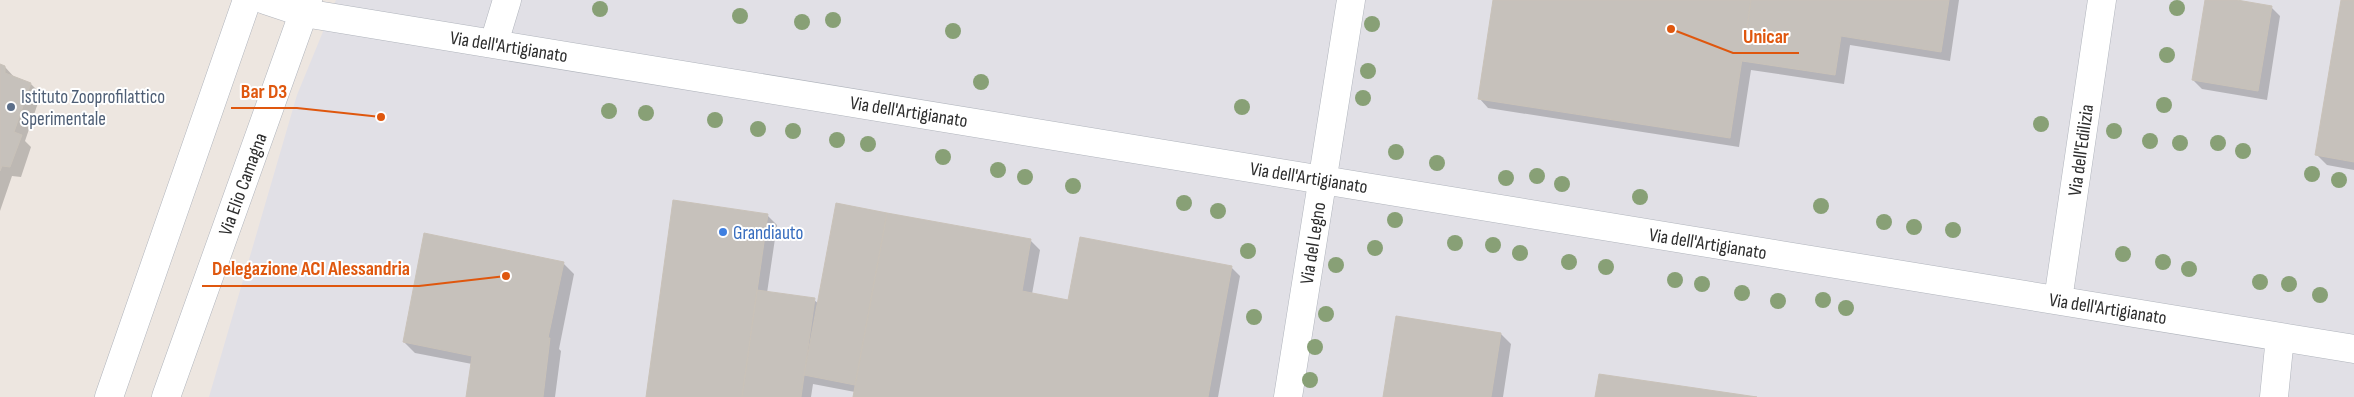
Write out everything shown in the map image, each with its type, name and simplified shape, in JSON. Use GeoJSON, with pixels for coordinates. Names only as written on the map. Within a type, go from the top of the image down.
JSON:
{"type":"FeatureCollection","features":[{"type":"Feature","properties":{"kind":"street"},"geometry":{"type":"LineString","coordinates":[[110,397],[247,0]]}},
{"type":"Feature","properties":{"kind":"street","name":"Via dell'Artigianato"},"geometry":{"type":"LineString","coordinates":[[264,0],[494,43],[2354,349]]}},
{"type":"Feature","properties":{"kind":"street"},"geometry":{"type":"LineString","coordinates":[[494,43],[507,0]]}},
{"type":"Feature","properties":{"kind":"street","name":"Via del Legno"},"geometry":{"type":"LineString","coordinates":[[1288,397],[1351,0]]}},
{"type":"Feature","properties":{"kind":"street","name":"Via dell'Edilizia"},"geometry":{"type":"LineString","coordinates":[[2058,300],[2102,0]]}},
{"type":"Feature","properties":{"kind":"street","name":"Via Elio Camagna"},"geometry":{"type":"LineString","coordinates":[[166,397],[306,7]]}},
{"type":"Feature","properties":{"kind":"street"},"geometry":{"type":"LineString","coordinates":[[2274,397],[2280,336]]}},
{"type":"Feature","properties":{"kind":"shaded area"},"geometry":{"type":"Polygon","coordinates":[[[336,0],[2354,0],[2354,397],[209,397],[297,95],[336,0]]]}},
{"type":"Feature","properties":{"kind":"building"},"geometry":{"type":"Polygon","coordinates":[[[1493,0],[1751,0],[1730,138],[1478,99],[1493,0]]]}},
{"type":"Feature","properties":{"kind":"building"},"geometry":{"type":"Polygon","coordinates":[[[1751,0],[1949,0],[1941,52],[1841,36],[1835,75],[1742,61],[1751,0]]]}},
{"type":"Feature","properties":{"kind":"building"},"geometry":{"type":"Polygon","coordinates":[[[2205,0],[2237,0],[2272,6],[2258,91],[2192,80],[2205,0]]]}},
{"type":"Feature","properties":{"kind":"building"},"geometry":{"type":"Polygon","coordinates":[[[2341,0],[2354,0],[2354,162],[2315,155],[2341,0]]]}},
{"type":"Feature","properties":{"kind":"building","name":"Istituto Zooprofilattico Sperimentale"},"geometry":{"type":"Polygon","coordinates":[[[0,64],[5,66],[5,73],[31,83],[14,132],[22,135],[10,167],[2,166],[0,171],[0,64]]]}},
{"type":"Feature","properties":{"kind":"building"},"geometry":{"type":"Polygon","coordinates":[[[673,200],[768,214],[742,397],[646,397],[673,200]]]}},
{"type":"Feature","properties":{"kind":"building"},"geometry":{"type":"Polygon","coordinates":[[[836,203],[887,213],[855,385],[804,375],[836,203]]]}},
{"type":"Feature","properties":{"kind":"building"},"geometry":{"type":"Polygon","coordinates":[[[887,213],[1031,239],[1022,291],[1068,300],[1080,237],[1232,266],[1208,397],[853,397],[887,213]]]}},
{"type":"Feature","properties":{"kind":"building"},"geometry":{"type":"Polygon","coordinates":[[[424,233],[564,262],[548,338],[550,338],[543,397],[466,397],[472,356],[403,342],[424,233]]]}},
{"type":"Feature","properties":{"kind":"building"},"geometry":{"type":"Polygon","coordinates":[[[757,290],[815,298],[801,397],[742,397],[757,290]]]}},
{"type":"Feature","properties":{"kind":"building"},"geometry":{"type":"Polygon","coordinates":[[[1396,316],[1501,333],[1491,397],[1383,397],[1396,316]]]}},
{"type":"Feature","properties":{"kind":"building"},"geometry":{"type":"Polygon","coordinates":[[[1599,374],[1757,397],[1595,397],[1599,374]]]}},
{"type":"Feature","properties":{"kind":"place","name":"Unicar"},"geometry":{"type":"Point","coordinates":[1671,29]}},
{"type":"Feature","properties":{"kind":"place","name":"Istituto Zooprofilattico Sperimentale"},"geometry":{"type":"Point","coordinates":[11,107]}},
{"type":"Feature","properties":{"kind":"place","name":"Bar D3"},"geometry":{"type":"Point","coordinates":[381,117]}},
{"type":"Feature","properties":{"kind":"place","name":"Grandiauto"},"geometry":{"type":"Point","coordinates":[723,232]}},
{"type":"Feature","properties":{"kind":"place","name":"Delegazione ACI Alessandria"},"geometry":{"type":"Point","coordinates":[506,276]}}]}
